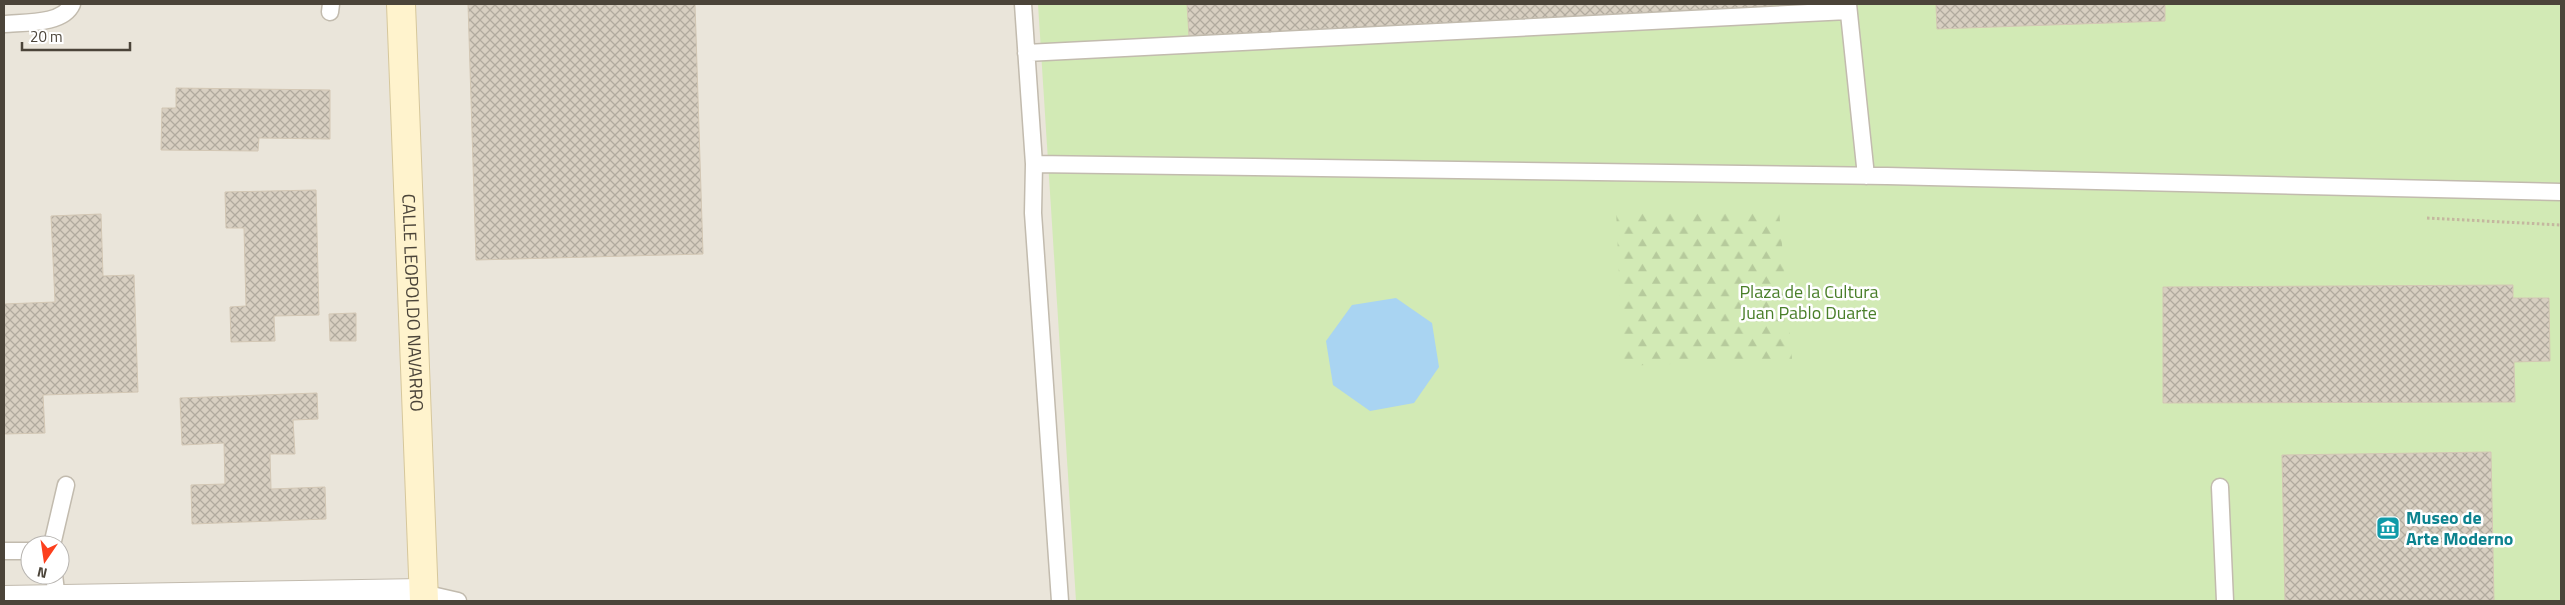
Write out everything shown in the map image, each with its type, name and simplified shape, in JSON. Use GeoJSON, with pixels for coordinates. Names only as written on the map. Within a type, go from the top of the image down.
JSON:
{"type":"FeatureCollection","features":[{"type":"Feature","properties":{"kind":"street","name":"CALLE LEOPOLDO NAVARRO"},"geometry":{"type":"LineString","coordinates":[[401,4],[424,597]]}},
{"type":"Feature","properties":{"kind":"street"},"geometry":{"type":"LineString","coordinates":[[4,600],[55,587],[424,597]]}},
{"type":"Feature","properties":{"kind":"lane"},"geometry":{"type":"LineString","coordinates":[[4,24],[55,18],[71,8],[72,4]]}},
{"type":"Feature","properties":{"kind":"lane"},"geometry":{"type":"LineString","coordinates":[[1023,4],[1034,164],[1033,213],[1060,601]]}},
{"type":"Feature","properties":{"kind":"lane"},"geometry":{"type":"LineString","coordinates":[[1026,54],[1848,7],[1866,176]]}},
{"type":"Feature","properties":{"kind":"lane"},"geometry":{"type":"LineString","coordinates":[[1034,164],[1866,176],[2561,192]]}},
{"type":"Feature","properties":{"kind":"lane"},"geometry":{"type":"LineString","coordinates":[[54,535],[66,485]]}},
{"type":"Feature","properties":{"kind":"lane"},"geometry":{"type":"LineString","coordinates":[[2220,487],[2224,601]]}},
{"type":"Feature","properties":{"kind":"lane"},"geometry":{"type":"LineString","coordinates":[[4,551],[20,551]]}},
{"type":"Feature","properties":{"kind":"lane"},"geometry":{"type":"LineString","coordinates":[[424,597],[458,601]]}},
{"type":"Feature","properties":{"kind":"shaded area"},"geometry":{"type":"Polygon","coordinates":[[[4,4],[2561,4],[2561,601],[4,601],[4,4]]]}},
{"type":"Feature","properties":{"kind":"green space","name":"Plaza de la Cultura Juan Pablo Duarte"},"geometry":{"type":"Polygon","coordinates":[[[1038,4],[2561,4],[2561,601],[1076,601],[1038,4]]]}},
{"type":"Feature","properties":{"kind":"green space"},"geometry":{"type":"Polygon","coordinates":[[[1616,209],[1779,210],[1792,359],[1623,366],[1616,209]]]}},
{"type":"Feature","properties":{"kind":"water"},"geometry":{"type":"Polygon","coordinates":[[[1396,298],[1432,323],[1439,367],[1414,403],[1370,411],[1333,385],[1326,341],[1352,305],[1396,298]]]}},
{"type":"Feature","properties":{"kind":"building"},"geometry":{"type":"Polygon","coordinates":[[[468,4],[695,4],[703,254],[476,260],[468,4]]]}},
{"type":"Feature","properties":{"kind":"building"},"geometry":{"type":"Polygon","coordinates":[[[1187,4],[1772,4],[1772,8],[1189,36],[1187,4]]]}},
{"type":"Feature","properties":{"kind":"building"},"geometry":{"type":"Polygon","coordinates":[[[1936,4],[2165,4],[2165,21],[1937,29],[1936,4]]]}},
{"type":"Feature","properties":{"kind":"building"},"geometry":{"type":"Polygon","coordinates":[[[176,88],[330,90],[330,139],[259,138],[258,151],[161,150],[162,108],[176,108],[176,88]]]}},
{"type":"Feature","properties":{"kind":"building"},"geometry":{"type":"Polygon","coordinates":[[[316,190],[319,315],[274,316],[275,341],[231,342],[230,307],[246,306],[244,228],[226,228],[225,192],[316,190]]]}},
{"type":"Feature","properties":{"kind":"building"},"geometry":{"type":"Polygon","coordinates":[[[101,214],[103,276],[134,275],[138,392],[43,395],[45,433],[4,434],[4,304],[55,302],[51,216],[101,214]]]}},
{"type":"Feature","properties":{"kind":"building"},"geometry":{"type":"Polygon","coordinates":[[[2513,285],[2513,298],[2549,298],[2550,361],[2514,362],[2515,402],[2163,403],[2163,287],[2513,285]]]}},
{"type":"Feature","properties":{"kind":"building"},"geometry":{"type":"Polygon","coordinates":[[[356,313],[356,341],[330,341],[329,314],[356,313]]]}},
{"type":"Feature","properties":{"kind":"building"},"geometry":{"type":"Polygon","coordinates":[[[317,393],[318,419],[293,420],[295,454],[270,454],[271,489],[325,487],[326,519],[192,524],[191,485],[225,484],[224,443],[182,445],[180,398],[317,393]]]}},
{"type":"Feature","properties":{"kind":"building","name":"Museo de Arte Moderno"},"geometry":{"type":"Polygon","coordinates":[[[2491,452],[2494,601],[2285,601],[2282,455],[2491,452]]]}},
{"type":"Feature","properties":{"kind":"place","name":"Museo de Arte Moderno"},"geometry":{"type":"Point","coordinates":[2388,528]}}]}
